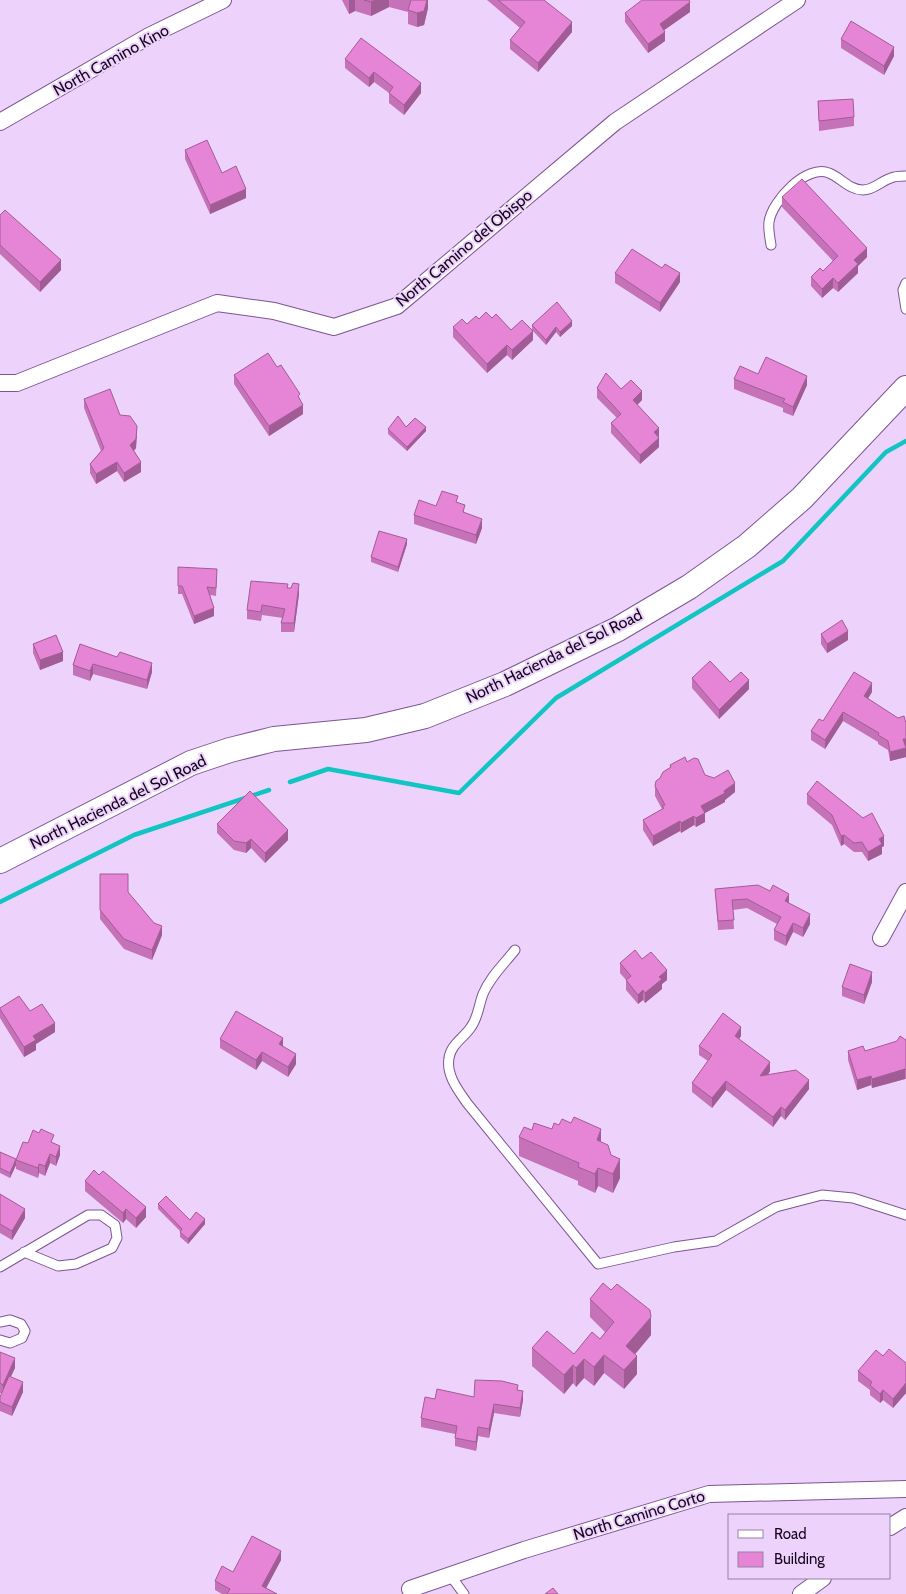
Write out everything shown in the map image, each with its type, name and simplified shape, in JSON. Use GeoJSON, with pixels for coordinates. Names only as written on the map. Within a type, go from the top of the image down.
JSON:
{"type":"FeatureCollection","features":[{"type":"Feature","properties":{"kind":"street","name":"North Camino Kino"},"geometry":{"type":"LineString","coordinates":[[0,122],[149,36],[223,0]]}},
{"type":"Feature","properties":{"kind":"street","name":"North Camino del Obispo"},"geometry":{"type":"LineString","coordinates":[[0,383],[17,382],[217,303],[274,311],[334,327],[397,306],[615,122],[798,0]]}},
{"type":"Feature","properties":{"kind":"street","name":"North Hacienda del Sol Road"},"geometry":{"type":"LineString","coordinates":[[0,862],[191,763],[230,750],[274,739],[366,730],[425,716],[505,684],[618,629],[689,587],[747,546],[802,498],[906,388]]}},
{"type":"Feature","properties":{"kind":"street"},"geometry":{"type":"LineString","coordinates":[[881,938],[906,892]]}},
{"type":"Feature","properties":{"kind":"street","name":"North Camino Corto"},"geometry":{"type":"LineString","coordinates":[[410,1589],[709,1494],[906,1489]]}},
{"type":"Feature","properties":{"kind":"street"},"geometry":{"type":"LineString","coordinates":[[891,1526],[906,1517]]}},
{"type":"Feature","properties":{"kind":"street"},"geometry":{"type":"LineString","coordinates":[[801,1594],[821,1579]]}},
{"type":"Feature","properties":{"kind":"lane"},"geometry":{"type":"LineString","coordinates":[[771,245],[769,222],[776,202],[794,184],[813,172],[828,172],[852,188],[863,190],[879,186],[890,178],[906,176]]}},
{"type":"Feature","properties":{"kind":"lane"},"geometry":{"type":"LineString","coordinates":[[906,283],[903,290],[906,309]]}},
{"type":"Feature","properties":{"kind":"lane"},"geometry":{"type":"LineString","coordinates":[[515,950],[488,985],[472,1027],[452,1047],[448,1058],[449,1071],[454,1084],[467,1103],[598,1264],[674,1247],[716,1241],[776,1208],[822,1195],[853,1198],[906,1215]]}},
{"type":"Feature","properties":{"kind":"lane"},"geometry":{"type":"LineString","coordinates":[[0,1267],[24,1252],[88,1215],[101,1215],[115,1225],[117,1238],[112,1248],[76,1264],[58,1266],[24,1252]]}},
{"type":"Feature","properties":{"kind":"lane"},"geometry":{"type":"LineString","coordinates":[[0,1322],[10,1320],[21,1324],[25,1331],[22,1338],[10,1343],[0,1340]]}},
{"type":"Feature","properties":{"kind":"lane"},"geometry":{"type":"LineString","coordinates":[[450,1575],[464,1594]]}},
{"type":"Feature","properties":{"kind":"building"},"geometry":{"type":"Polygon","coordinates":[[[411,0],[427,0],[424,11],[417,13],[408,10],[411,0]]]}},
{"type":"Feature","properties":{"kind":"building"},"geometry":{"type":"Polygon","coordinates":[[[498,0],[544,0],[572,22],[538,63],[510,40],[525,22],[498,0]]]}},
{"type":"Feature","properties":{"kind":"building"},"geometry":{"type":"Polygon","coordinates":[[[642,0],[689,0],[690,2],[660,24],[665,32],[648,44],[625,13],[642,0]]]}},
{"type":"Feature","properties":{"kind":"building"},"geometry":{"type":"Polygon","coordinates":[[[851,21],[894,47],[884,66],[841,39],[851,21]]]}},
{"type":"Feature","properties":{"kind":"building"},"geometry":{"type":"Polygon","coordinates":[[[361,38],[421,83],[404,105],[389,93],[393,87],[374,72],[369,78],[345,59],[361,38]]]}},
{"type":"Feature","properties":{"kind":"building"},"geometry":{"type":"Polygon","coordinates":[[[853,99],[854,117],[819,121],[818,101],[853,99]]]}},
{"type":"Feature","properties":{"kind":"building"},"geometry":{"type":"Polygon","coordinates":[[[207,140],[222,173],[236,166],[246,189],[210,205],[185,150],[207,140]]]}},
{"type":"Feature","properties":{"kind":"building"},"geometry":{"type":"Polygon","coordinates":[[[802,179],[867,248],[854,260],[858,264],[838,283],[833,278],[822,289],[811,277],[820,268],[823,271],[838,256],[782,197],[802,179]]]}},
{"type":"Feature","properties":{"kind":"building"},"geometry":{"type":"Polygon","coordinates":[[[5,210],[61,260],[40,282],[0,245],[0,215],[5,210]]]}},
{"type":"Feature","properties":{"kind":"building"},"geometry":{"type":"Polygon","coordinates":[[[632,249],[662,268],[665,264],[680,273],[660,303],[615,273],[632,249]]]}},
{"type":"Feature","properties":{"kind":"building"},"geometry":{"type":"Polygon","coordinates":[[[557,302],[572,321],[560,332],[556,327],[546,340],[532,325],[557,302]]]}},
{"type":"Feature","properties":{"kind":"building"},"geometry":{"type":"Polygon","coordinates":[[[486,312],[492,318],[496,314],[511,330],[522,320],[533,331],[512,350],[507,345],[487,364],[453,327],[462,319],[467,324],[476,316],[479,319],[486,312]]]}},
{"type":"Feature","properties":{"kind":"building"},"geometry":{"type":"Polygon","coordinates":[[[268,353],[277,367],[281,365],[300,394],[298,396],[303,405],[269,426],[234,375],[268,353]]]}},
{"type":"Feature","properties":{"kind":"building"},"geometry":{"type":"Polygon","coordinates":[[[766,357],[807,376],[793,407],[783,402],[785,399],[734,379],[740,366],[758,374],[766,357]]]}},
{"type":"Feature","properties":{"kind":"building"},"geometry":{"type":"Polygon","coordinates":[[[606,373],[621,389],[631,380],[642,391],[633,400],[659,428],[654,432],[659,438],[640,455],[611,423],[621,414],[597,388],[606,373]]]}},
{"type":"Feature","properties":{"kind":"building"},"geometry":{"type":"Polygon","coordinates":[[[110,389],[120,415],[130,416],[137,426],[136,439],[130,445],[141,462],[124,473],[117,462],[96,474],[90,464],[104,448],[84,399],[110,389]]]}},
{"type":"Feature","properties":{"kind":"building"},"geometry":{"type":"Polygon","coordinates":[[[398,416],[406,427],[415,418],[426,427],[407,447],[388,429],[398,416]]]}},
{"type":"Feature","properties":{"kind":"building"},"geometry":{"type":"Polygon","coordinates":[[[442,491],[458,496],[456,502],[465,505],[463,512],[482,519],[476,535],[414,515],[419,500],[436,506],[442,491]]]}},
{"type":"Feature","properties":{"kind":"building"},"geometry":{"type":"Polygon","coordinates":[[[379,531],[407,539],[398,567],[371,557],[379,531]]]}},
{"type":"Feature","properties":{"kind":"building"},"geometry":{"type":"Polygon","coordinates":[[[178,567],[217,569],[216,588],[207,587],[214,608],[194,616],[182,586],[178,586],[178,567]]]}},
{"type":"Feature","properties":{"kind":"building"},"geometry":{"type":"Polygon","coordinates":[[[251,581],[288,584],[287,588],[291,588],[293,583],[299,584],[294,623],[281,623],[285,609],[262,605],[261,612],[247,610],[251,581]]]}},
{"type":"Feature","properties":{"kind":"building"},"geometry":{"type":"Polygon","coordinates":[[[842,620],[848,631],[827,644],[821,634],[842,620]]]}},
{"type":"Feature","properties":{"kind":"building"},"geometry":{"type":"Polygon","coordinates":[[[56,635],[63,652],[40,660],[33,644],[56,635]]]}},
{"type":"Feature","properties":{"kind":"building"},"geometry":{"type":"Polygon","coordinates":[[[80,644],[117,657],[120,652],[152,663],[147,680],[93,664],[90,671],[73,665],[80,644]]]}},
{"type":"Feature","properties":{"kind":"building"},"geometry":{"type":"Polygon","coordinates":[[[710,661],[730,682],[741,672],[749,680],[719,710],[692,678],[710,661]]]}},
{"type":"Feature","properties":{"kind":"building"},"geometry":{"type":"Polygon","coordinates":[[[854,672],[872,683],[864,696],[898,718],[904,716],[906,739],[903,739],[906,748],[890,752],[888,741],[878,735],[879,733],[843,712],[825,740],[811,731],[819,719],[823,721],[854,672]]]}},
{"type":"Feature","properties":{"kind":"building"},"geometry":{"type":"Polygon","coordinates":[[[685,757],[687,762],[694,758],[698,759],[705,775],[714,778],[728,770],[735,783],[724,791],[725,793],[701,806],[705,813],[681,823],[680,821],[653,836],[643,820],[664,808],[662,806],[665,805],[655,786],[656,781],[663,772],[671,767],[670,765],[685,757]]]}},
{"type":"Feature","properties":{"kind":"building"},"geometry":{"type":"Polygon","coordinates":[[[817,781],[863,818],[872,813],[884,836],[879,839],[882,844],[868,852],[862,842],[854,843],[844,835],[841,836],[832,815],[807,794],[817,781]]]}},
{"type":"Feature","properties":{"kind":"building"},"geometry":{"type":"Polygon","coordinates":[[[250,791],[288,830],[265,853],[251,839],[246,843],[234,841],[217,824],[250,791]]]}},
{"type":"Feature","properties":{"kind":"building"},"geometry":{"type":"Polygon","coordinates":[[[100,874],[128,874],[128,892],[154,923],[162,926],[152,950],[124,939],[100,910],[100,874]]]}},
{"type":"Feature","properties":{"kind":"building"},"geometry":{"type":"Polygon","coordinates":[[[758,885],[770,891],[773,885],[789,894],[785,901],[810,914],[803,928],[793,923],[786,936],[774,930],[781,917],[747,899],[732,900],[734,920],[718,921],[715,889],[758,885]]]}},
{"type":"Feature","properties":{"kind":"building"},"geometry":{"type":"Polygon","coordinates":[[[635,950],[642,959],[651,952],[667,970],[659,977],[662,979],[645,993],[643,990],[638,995],[626,980],[631,976],[620,963],[635,950]]]}},
{"type":"Feature","properties":{"kind":"building"},"geometry":{"type":"Polygon","coordinates":[[[850,964],[872,972],[864,995],[842,987],[850,964]]]}},
{"type":"Feature","properties":{"kind":"building"},"geometry":{"type":"Polygon","coordinates":[[[19,996],[30,1011],[42,1004],[55,1023],[33,1036],[36,1040],[24,1047],[0,1009],[19,996]]]}},
{"type":"Feature","properties":{"kind":"building"},"geometry":{"type":"Polygon","coordinates":[[[236,1011],[283,1038],[279,1044],[296,1054],[288,1067],[262,1052],[256,1060],[220,1039],[236,1011]]]}},
{"type":"Feature","properties":{"kind":"building"},"geometry":{"type":"Polygon","coordinates":[[[723,1013],[741,1027],[735,1036],[770,1062],[760,1076],[796,1070],[809,1080],[785,1110],[781,1107],[773,1117],[726,1081],[712,1098],[692,1083],[712,1055],[699,1046],[723,1013]]]}},
{"type":"Feature","properties":{"kind":"building"},"geometry":{"type":"Polygon","coordinates":[[[900,1036],[906,1040],[906,1070],[872,1079],[871,1076],[857,1080],[848,1051],[863,1046],[865,1051],[897,1041],[900,1036]]]}},
{"type":"Feature","properties":{"kind":"building"},"geometry":{"type":"Polygon","coordinates":[[[574,1117],[601,1129],[597,1140],[608,1145],[611,1155],[620,1159],[613,1174],[598,1168],[595,1174],[578,1167],[579,1163],[519,1137],[524,1127],[532,1130],[534,1123],[552,1129],[554,1123],[559,1125],[562,1119],[571,1123],[574,1117]]]}},
{"type":"Feature","properties":{"kind":"building"},"geometry":{"type":"Polygon","coordinates":[[[41,1129],[54,1135],[51,1142],[60,1146],[56,1157],[50,1154],[45,1166],[39,1164],[38,1168],[16,1160],[23,1142],[28,1143],[33,1130],[39,1133],[41,1129]]]}},
{"type":"Feature","properties":{"kind":"building"},"geometry":{"type":"Polygon","coordinates":[[[0,1152],[16,1159],[10,1173],[0,1168],[0,1152]]]}},
{"type":"Feature","properties":{"kind":"building"},"geometry":{"type":"Polygon","coordinates":[[[94,1170],[99,1175],[103,1171],[146,1207],[136,1218],[126,1209],[123,1213],[85,1181],[94,1170]]]}},
{"type":"Feature","properties":{"kind":"building"},"geometry":{"type":"Polygon","coordinates":[[[0,1194],[25,1209],[12,1231],[0,1224],[0,1194]]]}},
{"type":"Feature","properties":{"kind":"building"},"geometry":{"type":"Polygon","coordinates":[[[166,1196],[190,1220],[196,1212],[205,1219],[188,1239],[180,1232],[182,1229],[158,1204],[166,1196]]]}},
{"type":"Feature","properties":{"kind":"building"},"geometry":{"type":"Polygon","coordinates":[[[603,1283],[611,1290],[617,1284],[650,1310],[651,1317],[626,1346],[637,1356],[624,1370],[604,1355],[594,1367],[584,1359],[576,1368],[573,1365],[564,1375],[532,1348],[547,1331],[574,1354],[592,1332],[600,1339],[614,1322],[590,1299],[603,1283]]]}},
{"type":"Feature","properties":{"kind":"building"},"geometry":{"type":"Polygon","coordinates":[[[889,1349],[906,1363],[906,1383],[893,1399],[883,1390],[880,1394],[870,1385],[872,1382],[858,1371],[876,1350],[883,1356],[889,1349]]]}},
{"type":"Feature","properties":{"kind":"building"},"geometry":{"type":"Polygon","coordinates":[[[0,1352],[15,1358],[3,1385],[0,1383],[0,1352]]]}},
{"type":"Feature","properties":{"kind":"building"},"geometry":{"type":"Polygon","coordinates":[[[9,1376],[23,1382],[12,1407],[0,1402],[0,1397],[9,1376]]]}},
{"type":"Feature","properties":{"kind":"building"},"geometry":{"type":"Polygon","coordinates":[[[475,1380],[502,1381],[518,1385],[517,1390],[523,1391],[520,1408],[494,1404],[489,1429],[478,1427],[476,1442],[455,1438],[457,1426],[421,1418],[425,1397],[435,1399],[437,1389],[474,1397],[475,1380]]]}},
{"type":"Feature","properties":{"kind":"building"},"geometry":{"type":"Polygon","coordinates":[[[252,1536],[281,1551],[262,1586],[277,1594],[227,1594],[230,1589],[215,1581],[222,1566],[233,1572],[252,1536]]]}},
{"type":"Feature","properties":{"kind":"building"},"geometry":{"type":"Polygon","coordinates":[[[553,1588],[558,1594],[545,1594],[553,1588]]]}},
{"type":"Feature","properties":{"kind":"waterway"},"geometry":{"type":"LineString","coordinates":[[290,782],[328,769],[459,793],[556,698],[783,561],[886,452],[906,441]]}},
{"type":"Feature","properties":{"kind":"waterway"},"geometry":{"type":"LineString","coordinates":[[0,902],[134,835],[269,790]]}}]}
